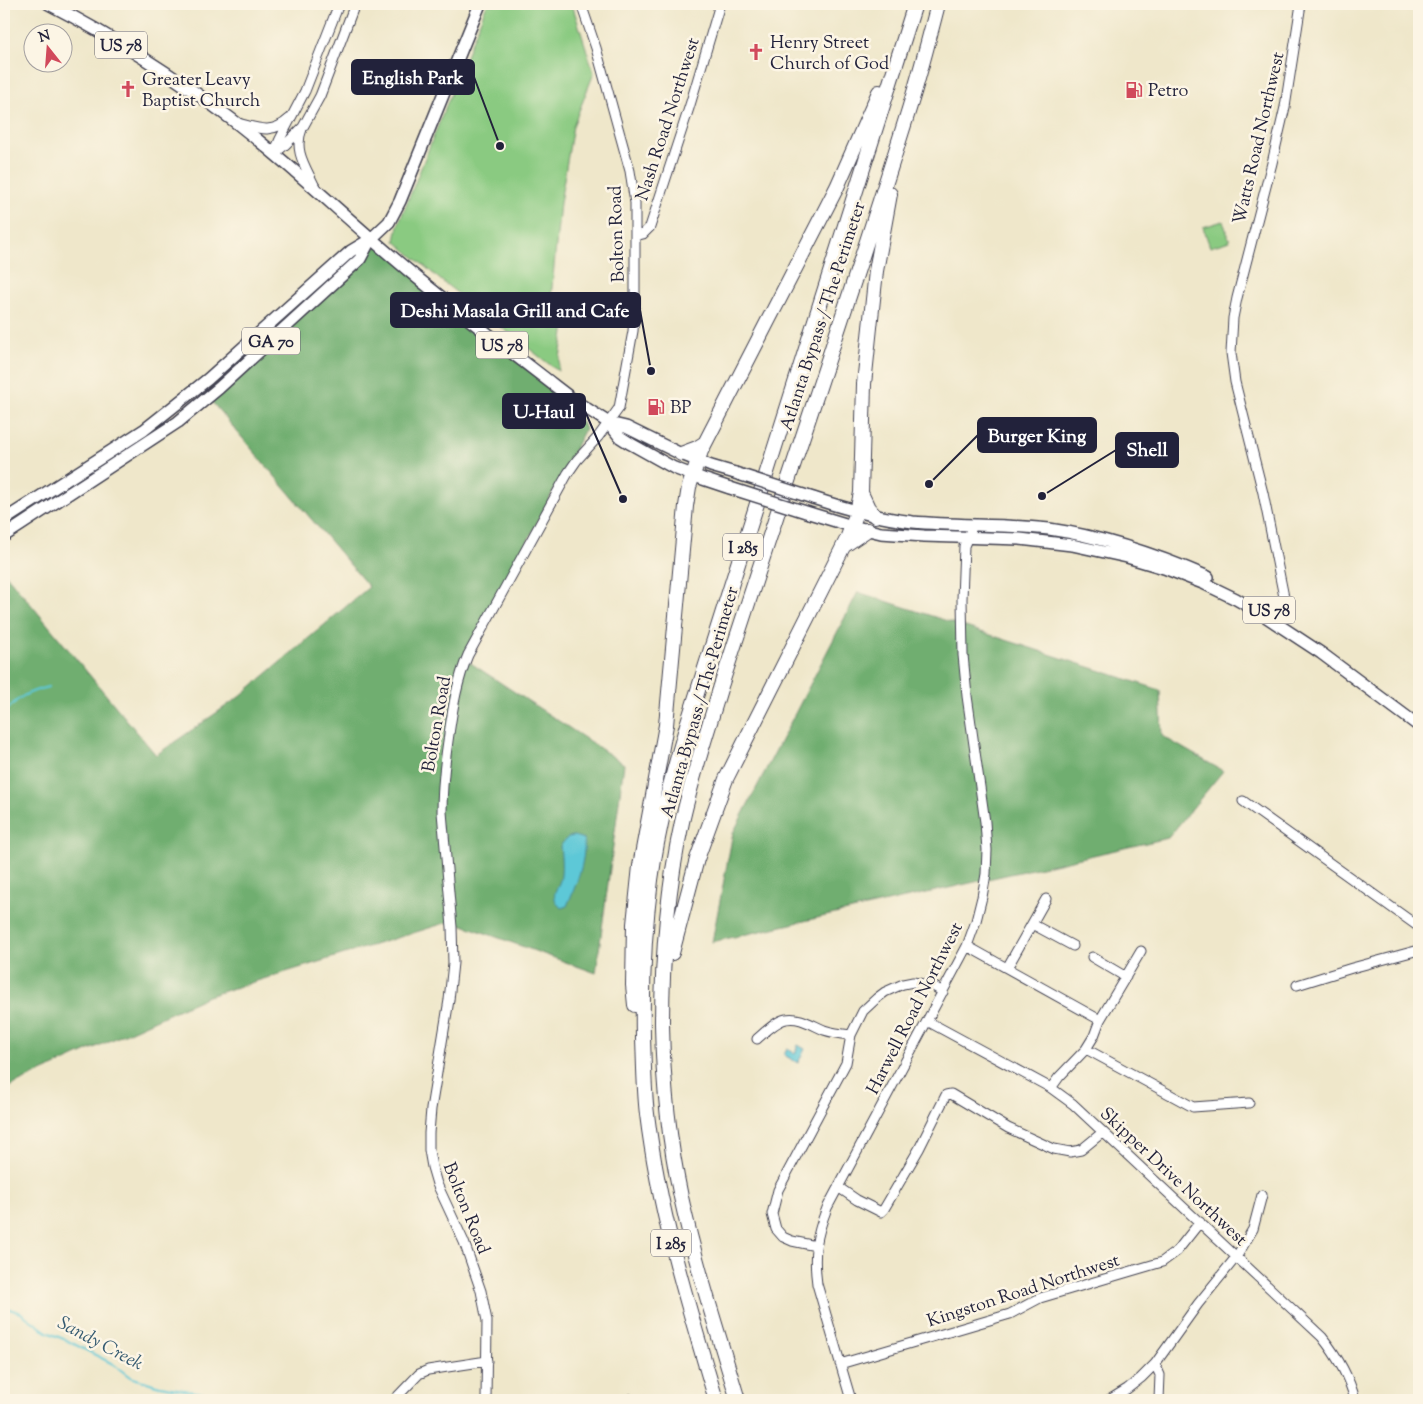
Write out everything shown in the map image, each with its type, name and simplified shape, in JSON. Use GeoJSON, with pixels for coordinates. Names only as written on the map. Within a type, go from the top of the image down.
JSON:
{"type":"FeatureCollection","features":[{"type":"Feature","properties":{"kind":"highway","name":"Atlanta Bypass / The Perimeter"},"geometry":{"type":"LineString","coordinates":[[716,1400],[666,1224],[650,1140],[644,1081],[643,978],[651,880],[668,793],[687,725],[915,4]]}},
{"type":"Feature","properties":{"kind":"highway","name":"Atlanta Bypass / The Perimeter"},"geometry":{"type":"LineString","coordinates":[[738,1400],[692,1240],[680,1192],[671,1139],[663,1045],[663,985],[673,873],[682,821],[694,776],[752,590],[835,343],[910,107],[938,4]]}},
{"type":"Feature","properties":{"kind":"highway"},"geometry":{"type":"LineString","coordinates":[[644,1081],[633,985],[634,924],[640,866],[666,724],[689,487],[705,443],[837,187],[908,24]]}},
{"type":"Feature","properties":{"kind":"highway"},"geometry":{"type":"LineString","coordinates":[[663,985],[697,859],[726,779],[843,547],[857,512],[861,492],[864,384],[876,271],[887,206],[910,107]]}},
{"type":"Feature","properties":{"kind":"highway"},"geometry":{"type":"LineString","coordinates":[[681,454],[705,443]]}},
{"type":"Feature","properties":{"kind":"highway"},"geometry":{"type":"LineString","coordinates":[[861,492],[868,508],[875,516]]}},
{"type":"Feature","properties":{"kind":"highway"},"geometry":{"type":"LineString","coordinates":[[843,547],[850,540],[867,530]]}},
{"type":"Feature","properties":{"kind":"main road","name":"US 78"},"geometry":{"type":"LineString","coordinates":[[49,4],[85,23],[175,79],[235,122],[432,290],[572,399],[609,423],[620,437],[662,461],[693,476],[867,530],[910,536],[1046,541],[1086,547],[1127,557],[1206,584],[1275,618]]}},
{"type":"Feature","properties":{"kind":"main road"},"geometry":{"type":"LineString","coordinates":[[371,239],[389,222],[400,201],[480,4]]}},
{"type":"Feature","properties":{"kind":"main road","name":"GA 70"},"geometry":{"type":"LineString","coordinates":[[4,520],[144,430],[208,379],[351,251],[371,239]]}},
{"type":"Feature","properties":{"kind":"main road","name":"GA 70"},"geometry":{"type":"LineString","coordinates":[[4,536],[178,422],[212,394],[360,259],[371,239]]}},
{"type":"Feature","properties":{"kind":"main road","name":"US 78"},"geometry":{"type":"LineString","coordinates":[[609,423],[626,427],[697,461],[857,512],[912,522],[1028,527],[1051,530],[1116,543],[1168,561],[1211,578],[1245,595],[1419,726]]}},
{"type":"Feature","properties":{"kind":"street"},"geometry":{"type":"LineString","coordinates":[[274,154],[315,66],[339,4]]}},
{"type":"Feature","properties":{"kind":"street"},"geometry":{"type":"LineString","coordinates":[[317,190],[299,151],[298,141],[303,127],[320,96],[355,4]]}},
{"type":"Feature","properties":{"kind":"street","name":"Bolton Road"},"geometry":{"type":"LineString","coordinates":[[486,1400],[487,1321],[481,1291],[464,1242],[436,1184],[429,1150],[431,1109],[449,1000],[452,963],[452,927],[442,812],[443,774],[456,692],[460,674],[468,655],[568,474],[619,408],[633,331],[635,203],[630,172],[596,48],[581,4]]}},
{"type":"Feature","properties":{"kind":"street","name":"Nash Road Northwest"},"geometry":{"type":"LineString","coordinates":[[635,236],[643,234],[650,227],[690,105],[720,4]]}},
{"type":"Feature","properties":{"kind":"street","name":"Watts Road Northwest"},"geometry":{"type":"LineString","coordinates":[[1275,618],[1283,607],[1284,597],[1268,516],[1235,382],[1231,353],[1233,318],[1285,107],[1301,4]]}},
{"type":"Feature","properties":{"kind":"street"},"geometry":{"type":"LineString","coordinates":[[235,122],[266,130],[280,126],[293,116]]}},
{"type":"Feature","properties":{"kind":"street"},"geometry":{"type":"LineString","coordinates":[[274,154],[303,127]]}},
{"type":"Feature","properties":{"kind":"street","name":"Harwell Road Northwest"},"geometry":{"type":"LineString","coordinates":[[851,1400],[817,1284],[815,1266],[816,1246],[822,1221],[838,1187],[967,946],[976,920],[986,874],[985,822],[963,655],[963,557],[967,537],[974,525]]}},
{"type":"Feature","properties":{"kind":"street"},"geometry":{"type":"LineString","coordinates":[[1243,801],[1419,926]]}},
{"type":"Feature","properties":{"kind":"street"},"geometry":{"type":"LineString","coordinates":[[1007,968],[1046,899]]}},
{"type":"Feature","properties":{"kind":"street"},"geometry":{"type":"LineString","coordinates":[[1032,924],[1073,946]]}},
{"type":"Feature","properties":{"kind":"street"},"geometry":{"type":"LineString","coordinates":[[967,946],[1100,1020]]}},
{"type":"Feature","properties":{"kind":"street"},"geometry":{"type":"LineString","coordinates":[[1297,985],[1419,950]]}},
{"type":"Feature","properties":{"kind":"street"},"geometry":{"type":"LineString","coordinates":[[1051,1088],[1086,1049],[1094,1036],[1100,1020],[1141,951]]}},
{"type":"Feature","properties":{"kind":"street"},"geometry":{"type":"LineString","coordinates":[[1092,957],[1126,977]]}},
{"type":"Feature","properties":{"kind":"street"},"geometry":{"type":"LineString","coordinates":[[816,1246],[783,1237],[776,1229],[772,1214],[778,1190],[846,1063],[851,1035],[864,1011],[876,998],[885,992],[902,984],[913,982],[933,986],[942,992]]}},
{"type":"Feature","properties":{"kind":"street"},"geometry":{"type":"LineString","coordinates":[[757,1039],[767,1030],[788,1018],[805,1021],[839,1034],[851,1035]]}},
{"type":"Feature","properties":{"kind":"street","name":"Skipper Drive Northwest"},"geometry":{"type":"LineString","coordinates":[[927,1021],[1051,1088],[1073,1104],[1322,1336],[1336,1354],[1347,1374],[1355,1400]]}},
{"type":"Feature","properties":{"kind":"street"},"geometry":{"type":"LineString","coordinates":[[1086,1049],[1193,1107],[1249,1103]]}},
{"type":"Feature","properties":{"kind":"street"},"geometry":{"type":"LineString","coordinates":[[838,1187],[857,1200],[881,1212],[919,1149],[946,1095],[951,1094],[1008,1128],[1054,1149],[1070,1152],[1081,1150],[1103,1132]]}},
{"type":"Feature","properties":{"kind":"street"},"geometry":{"type":"LineString","coordinates":[[1109,1400],[1127,1389],[1155,1364],[1198,1304],[1237,1256],[1253,1229],[1262,1195]]}},
{"type":"Feature","properties":{"kind":"street","name":"Kingston Road Northwest"},"geometry":{"type":"LineString","coordinates":[[840,1364],[1010,1314],[1040,1298],[1162,1262],[1178,1251],[1200,1222]]}},
{"type":"Feature","properties":{"kind":"street"},"geometry":{"type":"LineString","coordinates":[[394,1400],[419,1374],[428,1370],[487,1361]]}},
{"type":"Feature","properties":{"kind":"street"},"geometry":{"type":"LineString","coordinates":[[1155,1364],[1160,1375],[1159,1400]]}},
{"type":"Feature","properties":{"kind":"green space"},"geometry":{"type":"Polygon","coordinates":[[[487,4],[572,4],[594,73],[573,126],[560,203],[551,298],[548,311],[565,325],[558,371],[443,282],[395,241],[398,225],[487,4]]]}},
{"type":"Feature","properties":{"kind":"green space"},"geometry":{"type":"Polygon","coordinates":[[[1223,221],[1230,241],[1210,247],[1203,227],[1223,221]]]}},
{"type":"Feature","properties":{"kind":"green space"},"geometry":{"type":"Polygon","coordinates":[[[379,244],[567,391],[585,429],[514,568],[463,658],[624,764],[596,973],[452,921],[208,996],[4,1089],[4,572],[156,755],[239,697],[369,587],[205,394],[379,244]]]}},
{"type":"Feature","properties":{"kind":"green space"},"geometry":{"type":"Polygon","coordinates":[[[858,592],[1160,690],[1162,736],[1223,771],[1168,838],[712,942],[733,833],[858,592]]]}},
{"type":"Feature","properties":{"kind":"water"},"geometry":{"type":"Polygon","coordinates":[[[574,836],[584,839],[582,865],[567,906],[561,908],[555,898],[555,891],[561,875],[560,846],[568,837],[574,836]]]}},
{"type":"Feature","properties":{"kind":"water"},"geometry":{"type":"Polygon","coordinates":[[[798,1045],[805,1049],[798,1063],[784,1055],[787,1049],[795,1053],[798,1045]]]}},
{"type":"Feature","properties":{"kind":"waterway"},"geometry":{"type":"LineString","coordinates":[[4,714],[23,696],[48,687]]}},
{"type":"Feature","properties":{"kind":"waterway","name":"Sandy Creek"},"geometry":{"type":"LineString","coordinates":[[4,1307],[21,1313],[47,1332],[113,1364],[130,1377],[160,1386],[202,1393],[219,1400]]}},
{"type":"Feature","properties":{"kind":"place","name":"Henry Street Church of God"},"geometry":{"type":"Point","coordinates":[756,52]}},
{"type":"Feature","properties":{"kind":"place","name":"Greater Leavy Baptist Church"},"geometry":{"type":"Point","coordinates":[128,89]}},
{"type":"Feature","properties":{"kind":"place","name":"Petro"},"geometry":{"type":"Point","coordinates":[1134,90]}},
{"type":"Feature","properties":{"kind":"place","name":"English Park"},"geometry":{"type":"Point","coordinates":[500,146]}},
{"type":"Feature","properties":{"kind":"place","name":"Deshi Masala Grill and Cafe"},"geometry":{"type":"Point","coordinates":[651,371]}},
{"type":"Feature","properties":{"kind":"place","name":"BP"},"geometry":{"type":"Point","coordinates":[656,407]}},
{"type":"Feature","properties":{"kind":"place","name":"Burger King"},"geometry":{"type":"Point","coordinates":[929,484]}},
{"type":"Feature","properties":{"kind":"place","name":"Shell"},"geometry":{"type":"Point","coordinates":[1042,496]}},
{"type":"Feature","properties":{"kind":"place","name":"U-Haul"},"geometry":{"type":"Point","coordinates":[623,499]}}]}
